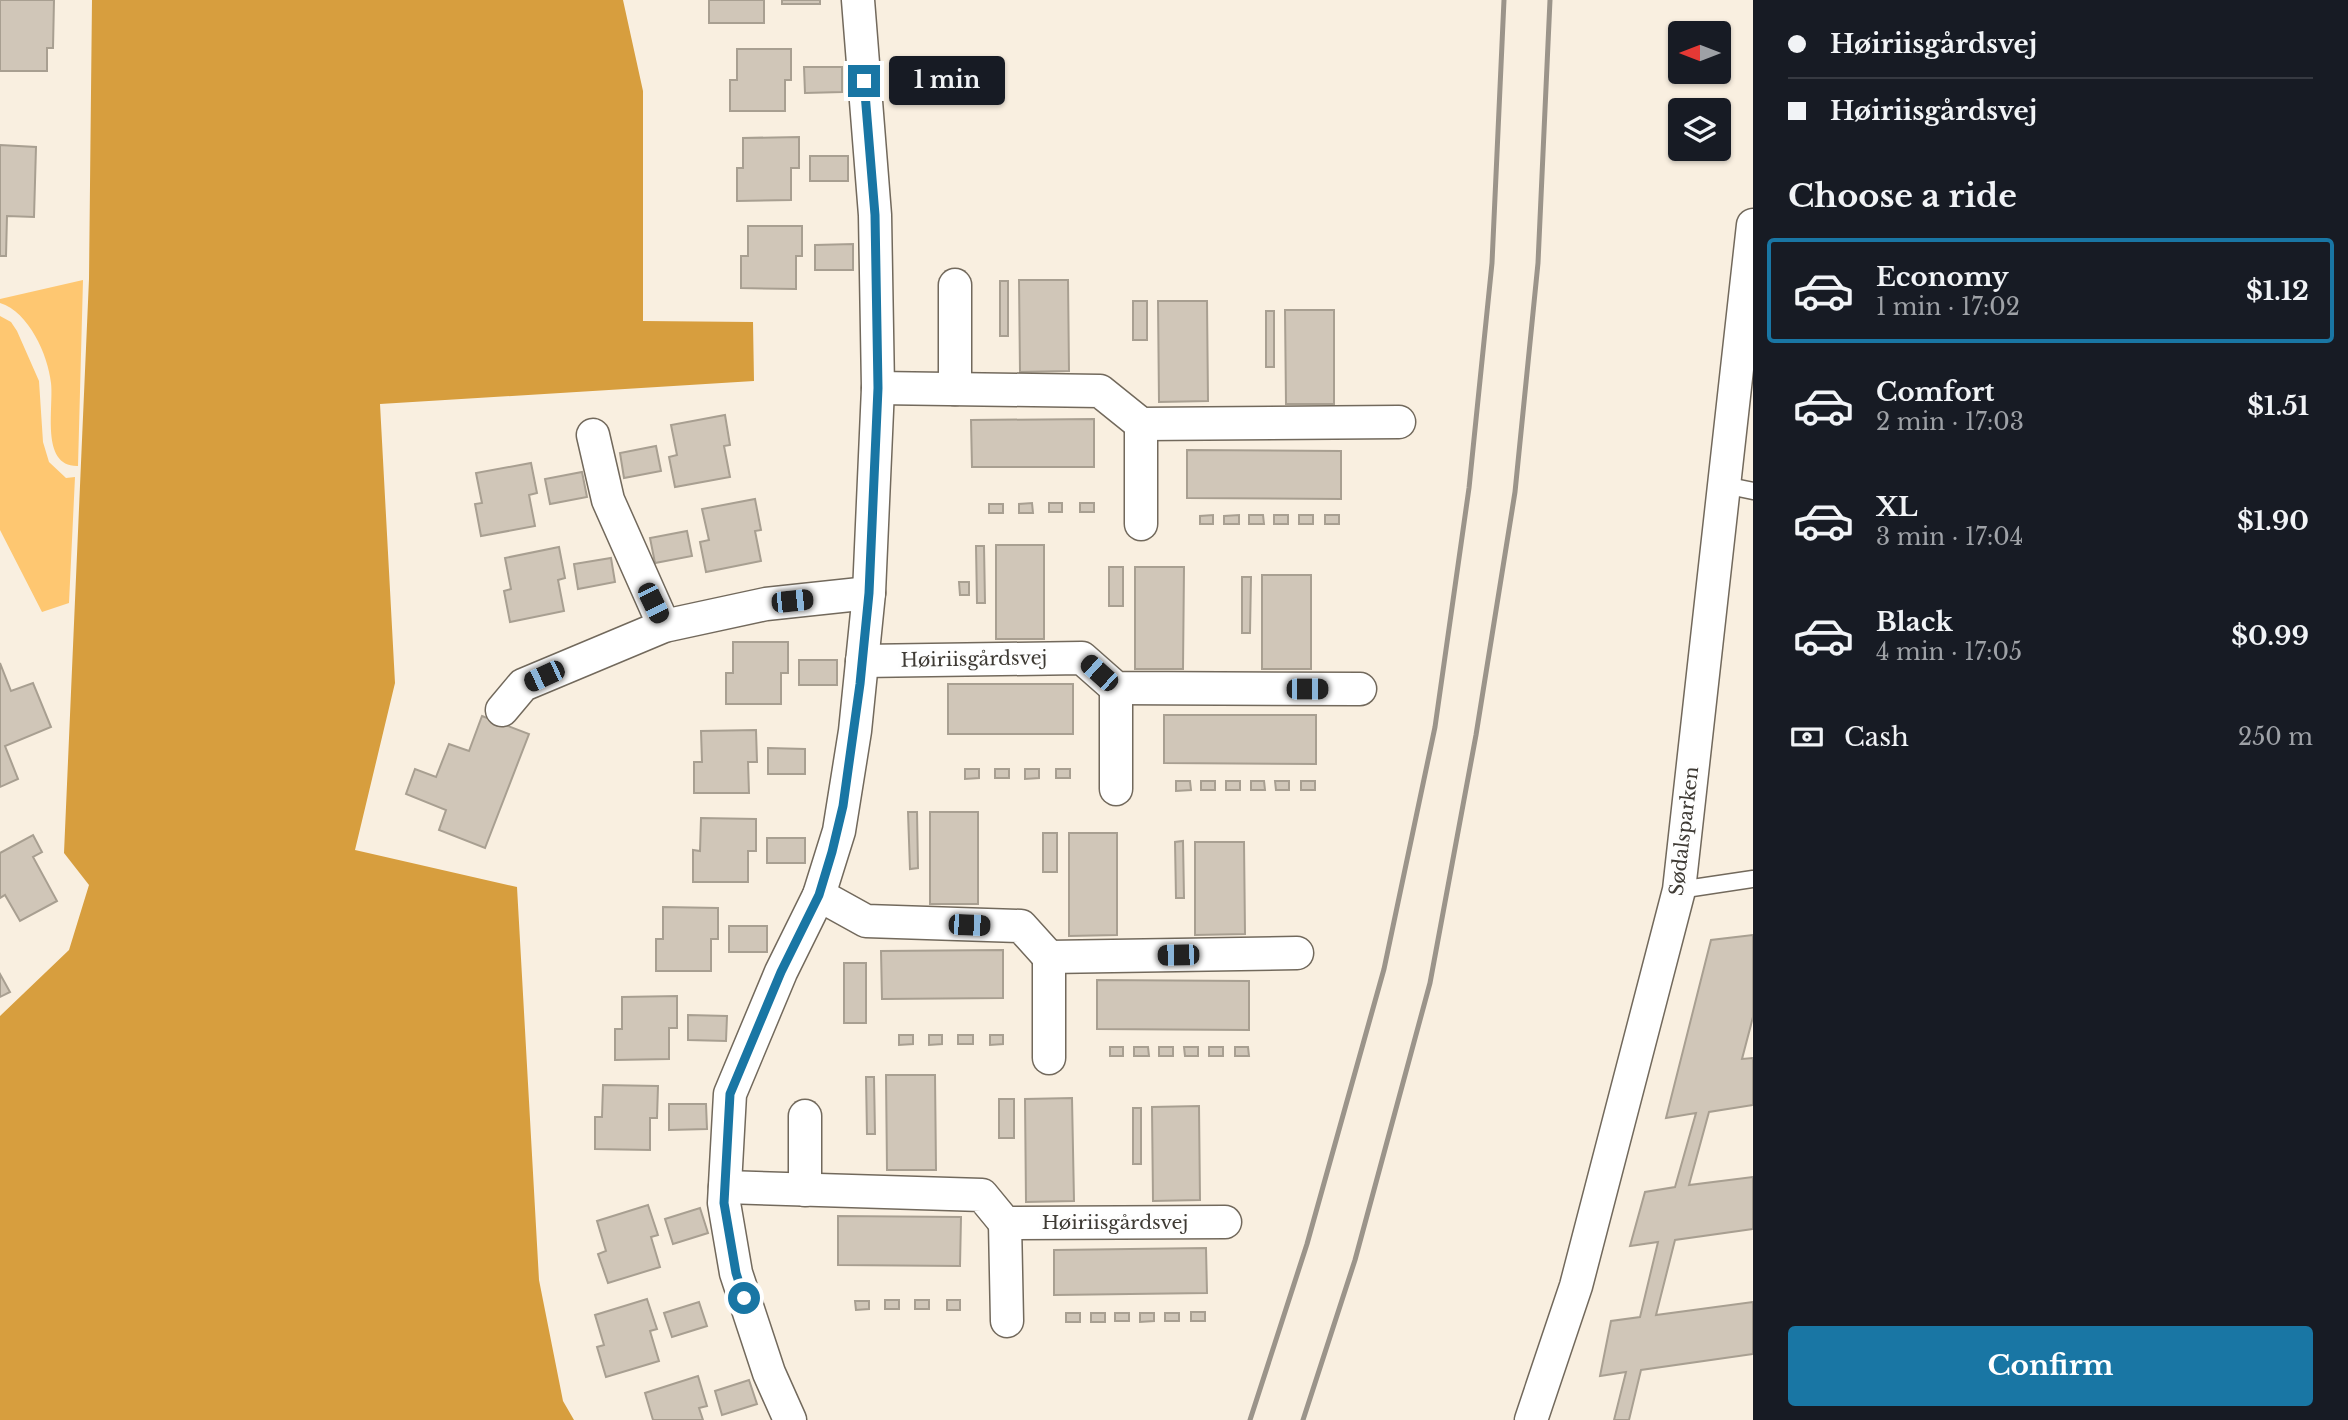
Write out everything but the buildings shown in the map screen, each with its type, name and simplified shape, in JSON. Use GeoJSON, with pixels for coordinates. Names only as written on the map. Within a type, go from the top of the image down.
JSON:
{"type":"FeatureCollection","features":[{"type":"Feature","properties":{"kind":"street"},"geometry":{"type":"LineString","coordinates":[[790,1420],[769,1373],[736,1273],[724,1203],[730,1094],[781,972],[819,895],[839,831],[855,731],[869,593],[878,388],[875,215],[858,0]]}},
{"type":"Feature","properties":{"kind":"street","name":"Sødalsparken"},"geometry":{"type":"LineString","coordinates":[[1531,1420],[1576,1286],[1679,890],[1738,488],[1753,225]]}},
{"type":"Feature","properties":{"kind":"street"},"geometry":{"type":"LineString","coordinates":[[955,285],[955,390]]}},
{"type":"Feature","properties":{"kind":"street"},"geometry":{"type":"LineString","coordinates":[[878,388],[1100,391],[1141,424],[1399,422]]}},
{"type":"Feature","properties":{"kind":"street"},"geometry":{"type":"LineString","coordinates":[[1141,424],[1141,524]]}},
{"type":"Feature","properties":{"kind":"street"},"geometry":{"type":"LineString","coordinates":[[593,435],[607,500],[664,626]]}},
{"type":"Feature","properties":{"kind":"street"},"geometry":{"type":"LineString","coordinates":[[502,710],[523,685],[664,626],[766,604],[869,593]]}},
{"type":"Feature","properties":{"kind":"street","name":"Høiriisgårdsvej"},"geometry":{"type":"LineString","coordinates":[[862,661],[1082,658],[1116,688]]}},
{"type":"Feature","properties":{"kind":"street"},"geometry":{"type":"LineString","coordinates":[[1116,789],[1116,688],[1360,689]]}},
{"type":"Feature","properties":{"kind":"street"},"geometry":{"type":"LineString","coordinates":[[819,895],[866,921],[1021,926],[1049,957],[1049,1058]]}},
{"type":"Feature","properties":{"kind":"street"},"geometry":{"type":"LineString","coordinates":[[1049,957],[1297,953]]}},
{"type":"Feature","properties":{"kind":"street"},"geometry":{"type":"LineString","coordinates":[[805,1116],[805,1190]]}},
{"type":"Feature","properties":{"kind":"street"},"geometry":{"type":"LineString","coordinates":[[725,1187],[982,1195],[1006,1223],[1007,1321]]}},
{"type":"Feature","properties":{"kind":"street","name":"Høiriisgårdsvej"},"geometry":{"type":"LineString","coordinates":[[1006,1223],[1225,1222]]}},
{"type":"Feature","properties":{"kind":"lane"},"geometry":{"type":"LineString","coordinates":[[1679,890],[1753,879]]}},
{"type":"Feature","properties":{"kind":"shaded area"},"geometry":{"type":"Polygon","coordinates":[[[92,0],[623,0],[643,91],[643,321],[753,322],[754,381],[380,404],[395,683],[355,850],[517,887],[539,1280],[563,1401],[574,1420],[0,1420],[0,1016],[69,950],[89,885],[64,853],[89,279],[92,0]]]}},
{"type":"Feature","properties":{"kind":"shaded area"},"geometry":{"type":"Polygon","coordinates":[[[83,280],[78,466],[66,464],[58,457],[54,447],[51,434],[51,383],[41,348],[20,315],[0,303],[0,299],[83,280]]]}},
{"type":"Feature","properties":{"kind":"shaded area"},"geometry":{"type":"Polygon","coordinates":[[[0,316],[11,322],[17,331],[39,381],[43,442],[49,462],[66,478],[75,477],[69,603],[42,612],[0,530],[0,316]]]}},
{"type":"Feature","properties":{"kind":"railway"},"geometry":{"type":"LineString","coordinates":[[1250,1420],[1307,1244],[1384,969],[1435,727],[1469,488],[1492,263],[1504,0]]}},
{"type":"Feature","properties":{"kind":"railway"},"geometry":{"type":"LineString","coordinates":[[1303,1420],[1355,1260],[1430,983],[1476,735],[1515,492],[1538,263],[1550,0]]}},
{"type":"Feature","properties":{"kind":"route"},"geometry":{"type":"LineString","coordinates":[[744,1298],[736,1273],[724,1203],[730,1094],[781,972],[819,895],[839,831],[855,731],[869,593],[878,388],[875,215],[864,81]]}}]}
